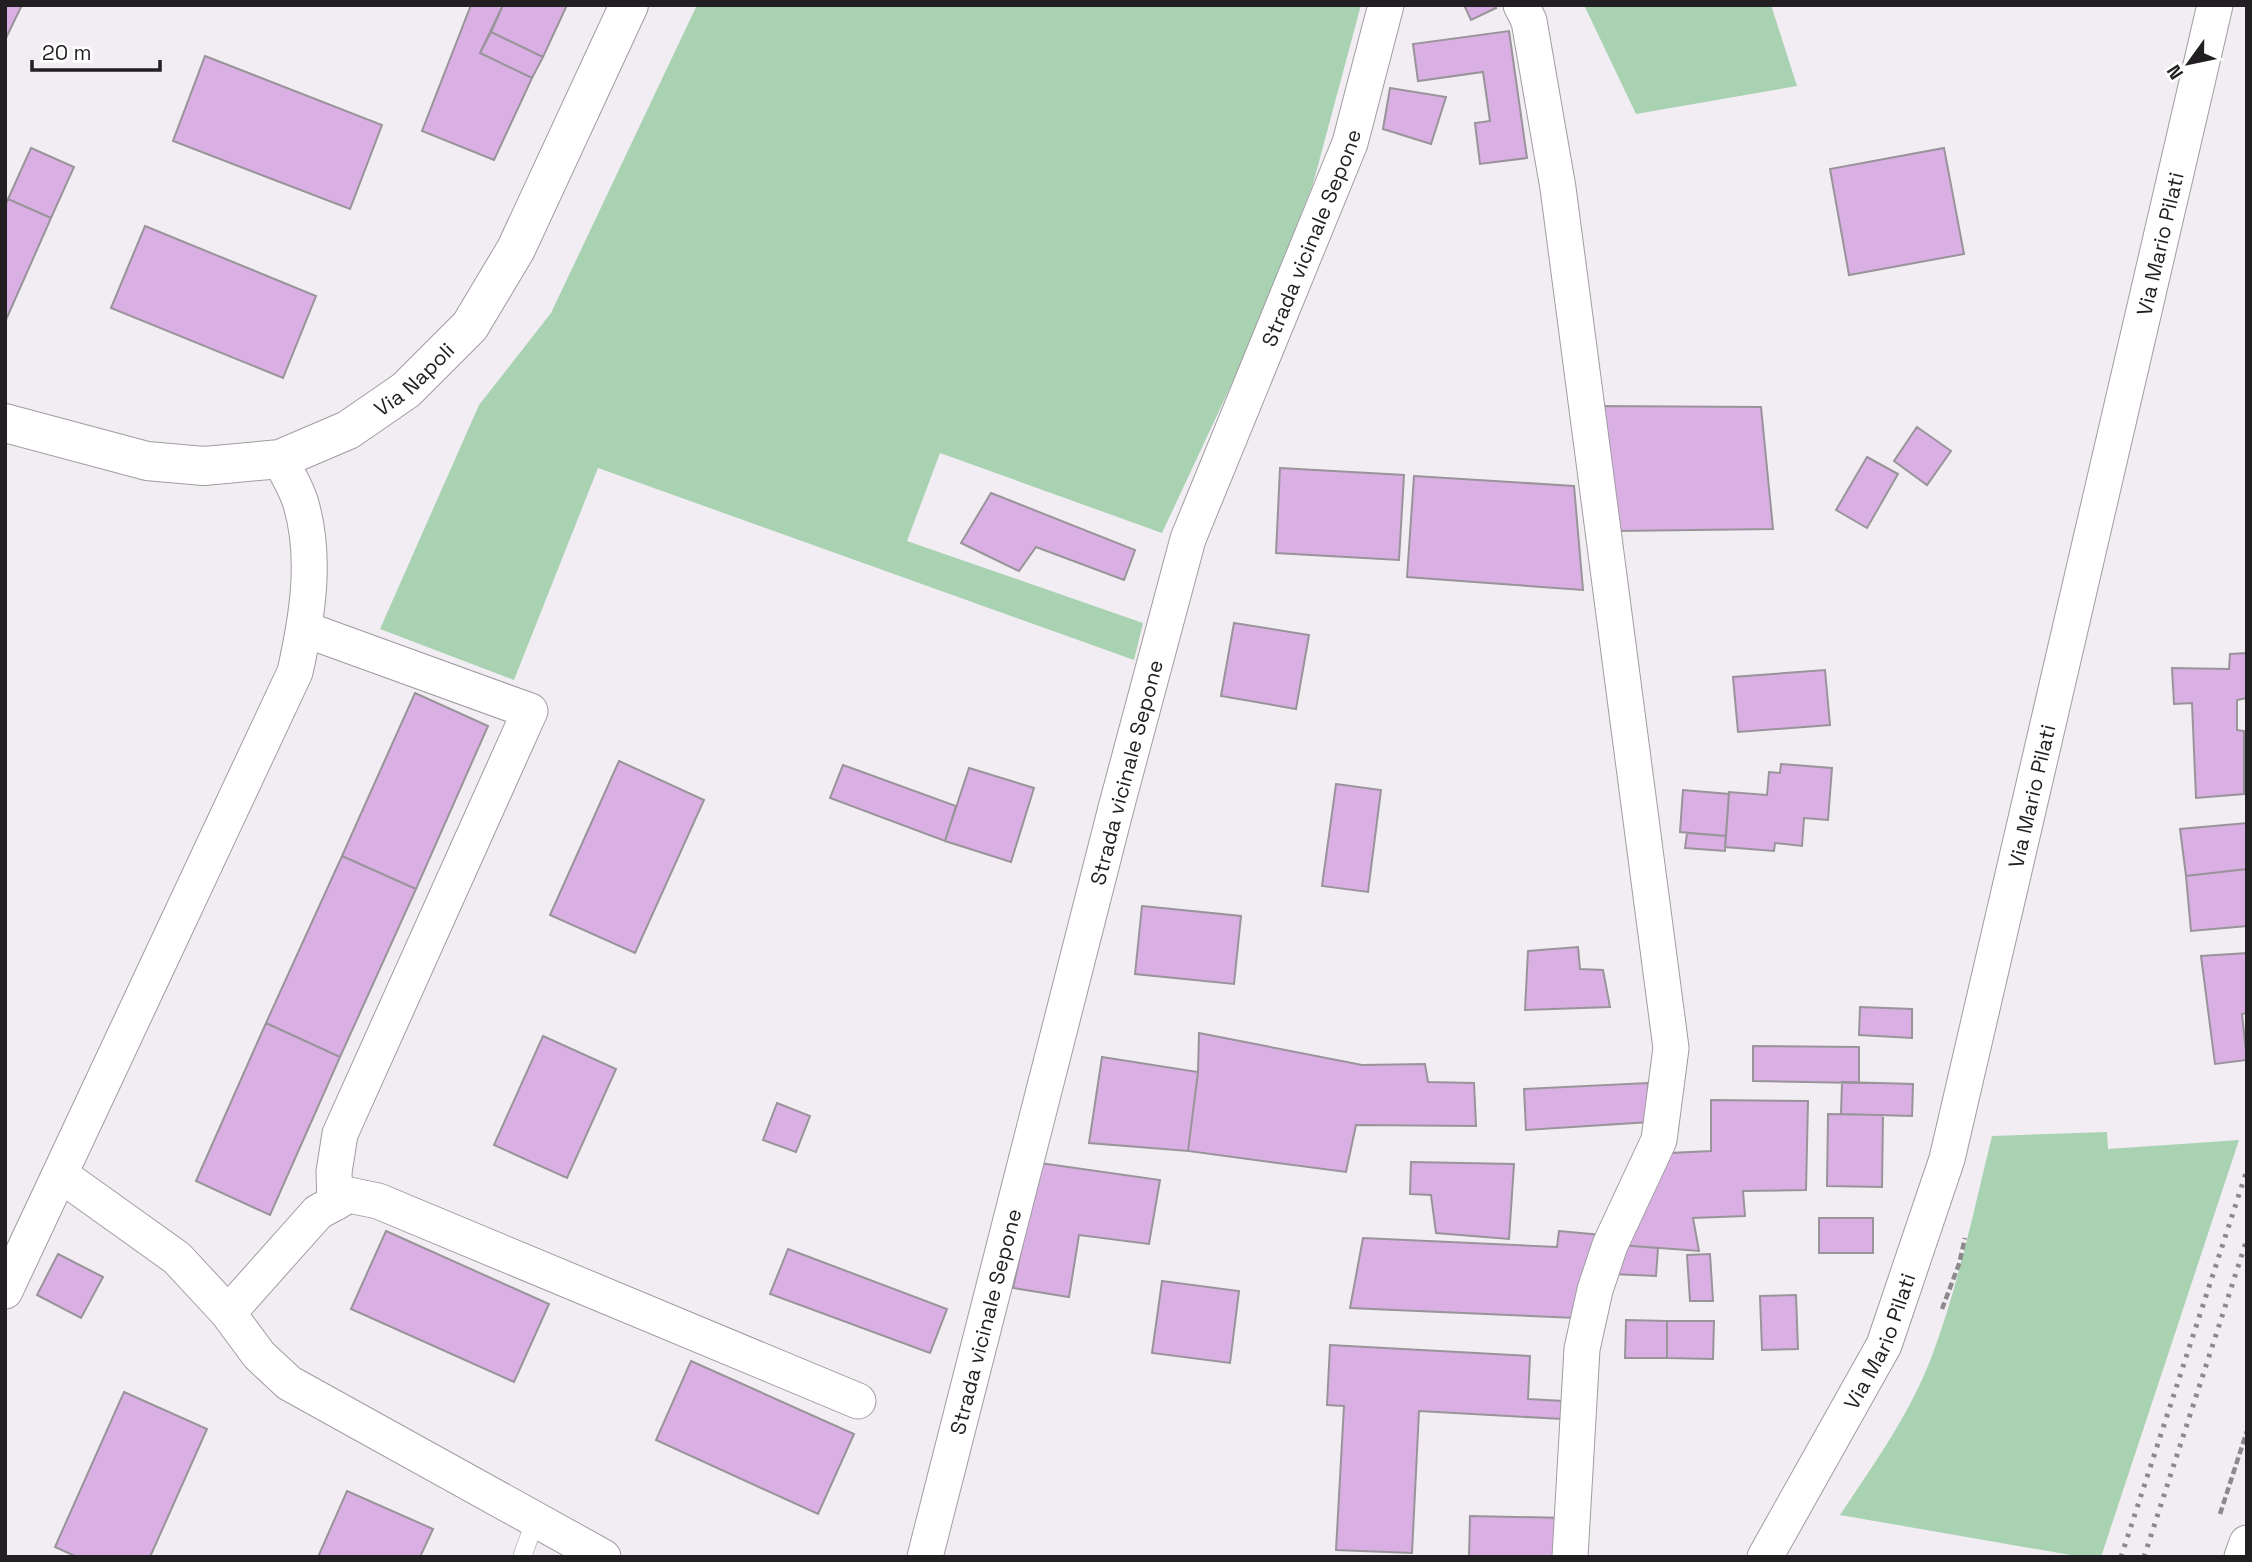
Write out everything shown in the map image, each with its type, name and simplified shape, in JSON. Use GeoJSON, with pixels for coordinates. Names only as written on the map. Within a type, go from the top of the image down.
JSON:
{"type":"FeatureCollection","features":[{"type":"Feature","properties":{"kind":"street","name":"Via Napoli"},"geometry":{"type":"LineString","coordinates":[[5,423],[147,461],[204,466],[280,459],[348,430],[406,390],[470,326],[516,249],[629,5]]}},
{"type":"Feature","properties":{"kind":"street","name":"Strada vicinale Sepone"},"geometry":{"type":"LineString","coordinates":[[925,1557],[1116,808],[1188,539],[1350,143],[1385,5]]}},
{"type":"Feature","properties":{"kind":"street"},"geometry":{"type":"LineString","coordinates":[[1521,5],[1529,21],[1558,188],[1671,1048],[1659,1140],[1610,1245],[1595,1290],[1582,1349],[1570,1557]]}},
{"type":"Feature","properties":{"kind":"street","name":"Via Mario Pilati"},"geometry":{"type":"LineString","coordinates":[[1765,1557],[1884,1345],[1947,1159],[2215,5]]}},
{"type":"Feature","properties":{"kind":"street"},"geometry":{"type":"LineString","coordinates":[[5,1291],[295,673],[304,629],[310,564],[301,503],[280,459]]}},
{"type":"Feature","properties":{"kind":"street"},"geometry":{"type":"LineString","coordinates":[[304,629],[530,711],[340,1134],[334,1172],[335,1203]]}},
{"type":"Feature","properties":{"kind":"street"},"geometry":{"type":"LineString","coordinates":[[61,1175],[177,1258],[228,1313],[259,1355],[289,1383],[603,1557]]}},
{"type":"Feature","properties":{"kind":"street"},"geometry":{"type":"LineString","coordinates":[[228,1313],[318,1212],[349,1195],[378,1201],[858,1401]]}},
{"type":"Feature","properties":{"kind":"street"},"geometry":{"type":"LineString","coordinates":[[2242,1557],[2247,1543]]}},
{"type":"Feature","properties":{"kind":"lane"},"geometry":{"type":"LineString","coordinates":[[522,1557],[535,1521]]}},
{"type":"Feature","properties":{"kind":"path"},"geometry":{"type":"LineString","coordinates":[[2218,1519],[2247,1431]]}},
{"type":"Feature","properties":{"kind":"green space"},"geometry":{"type":"Polygon","coordinates":[[[697,5],[1361,5],[1313,184],[1248,349],[1162,533],[940,453],[907,541],[1143,623],[1134,660],[598,468],[514,680],[380,629],[479,405],[551,313],[697,5]]]}},
{"type":"Feature","properties":{"kind":"green space"},"geometry":{"type":"Polygon","coordinates":[[[1584,5],[1771,5],[1797,86],[1636,114],[1584,5]]]}},
{"type":"Feature","properties":{"kind":"green space"},"geometry":{"type":"Polygon","coordinates":[[[2107,1132],[2108,1149],[2239,1140],[2101,1557],[2082,1557],[1840,1515],[1891,1437],[1914,1396],[1933,1353],[1958,1273],[1992,1136],[2107,1132]]]}},
{"type":"Feature","properties":{"kind":"building"},"geometry":{"type":"Polygon","coordinates":[[[5,5],[22,5],[5,40],[5,5]]]}},
{"type":"Feature","properties":{"kind":"building"},"geometry":{"type":"Polygon","coordinates":[[[471,5],[503,5],[480,53],[532,78],[494,160],[422,131],[471,5]]]}},
{"type":"Feature","properties":{"kind":"building"},"geometry":{"type":"Polygon","coordinates":[[[503,5],[567,5],[543,57],[491,32],[503,5]]]}},
{"type":"Feature","properties":{"kind":"building"},"geometry":{"type":"Polygon","coordinates":[[[1464,5],[1494,5],[1496,8],[1471,20],[1464,5]]]}},
{"type":"Feature","properties":{"kind":"building"},"geometry":{"type":"Polygon","coordinates":[[[1509,31],[1527,158],[1480,164],[1475,123],[1490,121],[1483,72],[1418,81],[1413,44],[1509,31]]]}},
{"type":"Feature","properties":{"kind":"building"},"geometry":{"type":"Polygon","coordinates":[[[491,32],[543,57],[532,78],[480,53],[491,32]]]}},
{"type":"Feature","properties":{"kind":"building"},"geometry":{"type":"Polygon","coordinates":[[[205,56],[382,125],[350,209],[173,141],[205,56]]]}},
{"type":"Feature","properties":{"kind":"building"},"geometry":{"type":"Polygon","coordinates":[[[1390,88],[1446,97],[1431,144],[1383,129],[1390,88]]]}},
{"type":"Feature","properties":{"kind":"building"},"geometry":{"type":"Polygon","coordinates":[[[31,148],[74,167],[51,218],[8,199],[31,148]]]}},
{"type":"Feature","properties":{"kind":"building"},"geometry":{"type":"Polygon","coordinates":[[[1944,148],[1964,254],[1849,275],[1830,169],[1944,148]]]}},
{"type":"Feature","properties":{"kind":"building"},"geometry":{"type":"Polygon","coordinates":[[[8,199],[51,218],[5,322],[5,206],[8,199]]]}},
{"type":"Feature","properties":{"kind":"building"},"geometry":{"type":"Polygon","coordinates":[[[145,226],[316,296],[283,378],[111,308],[145,226]]]}},
{"type":"Feature","properties":{"kind":"building"},"geometry":{"type":"Polygon","coordinates":[[[1596,406],[1761,407],[1773,529],[1616,531],[1596,406]]]}},
{"type":"Feature","properties":{"kind":"building"},"geometry":{"type":"Polygon","coordinates":[[[1917,427],[1951,451],[1927,485],[1894,461],[1917,427]]]}},
{"type":"Feature","properties":{"kind":"building"},"geometry":{"type":"Polygon","coordinates":[[[1867,457],[1898,474],[1867,528],[1836,510],[1867,457]]]}},
{"type":"Feature","properties":{"kind":"building"},"geometry":{"type":"Polygon","coordinates":[[[1280,468],[1404,475],[1399,560],[1276,553],[1280,468]]]}},
{"type":"Feature","properties":{"kind":"building"},"geometry":{"type":"Polygon","coordinates":[[[1414,476],[1574,486],[1583,590],[1407,577],[1414,476]]]}},
{"type":"Feature","properties":{"kind":"building"},"geometry":{"type":"Polygon","coordinates":[[[991,493],[1135,550],[1124,580],[1036,547],[1019,571],[961,543],[991,493]]]}},
{"type":"Feature","properties":{"kind":"building"},"geometry":{"type":"Polygon","coordinates":[[[1234,623],[1309,635],[1296,709],[1221,696],[1234,623]]]}},
{"type":"Feature","properties":{"kind":"building"},"geometry":{"type":"Polygon","coordinates":[[[2247,653],[2247,698],[2237,700],[2237,730],[2244,731],[2244,794],[2196,798],[2192,703],[2174,704],[2172,668],[2229,669],[2230,654],[2247,653]]]}},
{"type":"Feature","properties":{"kind":"building"},"geometry":{"type":"Polygon","coordinates":[[[1825,670],[1830,725],[1738,732],[1733,677],[1825,670]]]}},
{"type":"Feature","properties":{"kind":"building"},"geometry":{"type":"Polygon","coordinates":[[[415,693],[488,726],[416,889],[342,856],[415,693]]]}},
{"type":"Feature","properties":{"kind":"building"},"geometry":{"type":"Polygon","coordinates":[[[619,761],[704,800],[635,953],[550,915],[619,761]]]}},
{"type":"Feature","properties":{"kind":"building"},"geometry":{"type":"Polygon","coordinates":[[[1781,764],[1832,768],[1828,820],[1804,818],[1802,846],[1775,843],[1774,851],[1725,847],[1729,792],[1767,795],[1769,772],[1780,773],[1781,764]]]}},
{"type":"Feature","properties":{"kind":"building"},"geometry":{"type":"Polygon","coordinates":[[[843,765],[956,806],[945,841],[830,798],[843,765]]]}},
{"type":"Feature","properties":{"kind":"building"},"geometry":{"type":"Polygon","coordinates":[[[969,768],[1034,788],[1011,862],[945,841],[969,768]]]}},
{"type":"Feature","properties":{"kind":"building"},"geometry":{"type":"Polygon","coordinates":[[[1336,784],[1381,790],[1368,892],[1322,886],[1336,784]]]}},
{"type":"Feature","properties":{"kind":"building"},"geometry":{"type":"Polygon","coordinates":[[[1683,790],[1729,794],[1726,836],[1680,832],[1683,790]]]}},
{"type":"Feature","properties":{"kind":"building"},"geometry":{"type":"Polygon","coordinates":[[[2247,823],[2247,869],[2186,876],[2180,829],[2247,823]]]}},
{"type":"Feature","properties":{"kind":"building"},"geometry":{"type":"Polygon","coordinates":[[[1687,833],[1726,836],[1725,851],[1685,848],[1687,833]]]}},
{"type":"Feature","properties":{"kind":"building"},"geometry":{"type":"Polygon","coordinates":[[[342,856],[416,889],[340,1057],[266,1023],[342,856]]]}},
{"type":"Feature","properties":{"kind":"building"},"geometry":{"type":"Polygon","coordinates":[[[2247,869],[2247,926],[2191,931],[2186,876],[2247,869]]]}},
{"type":"Feature","properties":{"kind":"building"},"geometry":{"type":"Polygon","coordinates":[[[1142,906],[1241,916],[1234,984],[1135,974],[1142,906]]]}},
{"type":"Feature","properties":{"kind":"building"},"geometry":{"type":"Polygon","coordinates":[[[1578,947],[1580,969],[1603,970],[1610,1007],[1525,1010],[1528,951],[1578,947]]]}},
{"type":"Feature","properties":{"kind":"building"},"geometry":{"type":"Polygon","coordinates":[[[2247,953],[2247,1013],[2242,1014],[2247,1060],[2215,1064],[2201,956],[2247,953]]]}},
{"type":"Feature","properties":{"kind":"building"},"geometry":{"type":"Polygon","coordinates":[[[1860,1007],[1912,1009],[1912,1038],[1859,1035],[1860,1007]]]}},
{"type":"Feature","properties":{"kind":"building"},"geometry":{"type":"Polygon","coordinates":[[[266,1023],[340,1057],[270,1215],[196,1181],[266,1023]]]}},
{"type":"Feature","properties":{"kind":"building"},"geometry":{"type":"Polygon","coordinates":[[[1199,1033],[1362,1065],[1425,1064],[1428,1082],[1474,1083],[1476,1126],[1356,1125],[1346,1172],[1188,1151],[1198,1072],[1199,1033]]]}},
{"type":"Feature","properties":{"kind":"building"},"geometry":{"type":"Polygon","coordinates":[[[543,1036],[616,1069],[567,1178],[494,1145],[543,1036]]]}},
{"type":"Feature","properties":{"kind":"building"},"geometry":{"type":"Polygon","coordinates":[[[1753,1046],[1859,1047],[1859,1083],[1753,1081],[1753,1046]]]}},
{"type":"Feature","properties":{"kind":"building"},"geometry":{"type":"Polygon","coordinates":[[[1102,1057],[1198,1072],[1188,1151],[1089,1143],[1102,1057]]]}},
{"type":"Feature","properties":{"kind":"building"},"geometry":{"type":"Polygon","coordinates":[[[1842,1082],[1913,1084],[1912,1116],[1841,1114],[1842,1082]]]}},
{"type":"Feature","properties":{"kind":"building"},"geometry":{"type":"Polygon","coordinates":[[[1648,1083],[1650,1122],[1526,1130],[1524,1089],[1648,1083]]]}},
{"type":"Feature","properties":{"kind":"building"},"geometry":{"type":"Polygon","coordinates":[[[1711,1100],[1808,1101],[1806,1190],[1743,1191],[1745,1216],[1693,1218],[1699,1251],[1620,1245],[1669,1153],[1711,1151],[1711,1100]]]}},
{"type":"Feature","properties":{"kind":"building"},"geometry":{"type":"Polygon","coordinates":[[[777,1103],[810,1116],[796,1152],[763,1140],[777,1103]]]}},
{"type":"Feature","properties":{"kind":"building"},"geometry":{"type":"Polygon","coordinates":[[[1828,1114],[1883,1115],[1882,1187],[1827,1186],[1828,1114]]]}},
{"type":"Feature","properties":{"kind":"building"},"geometry":{"type":"Polygon","coordinates":[[[1411,1162],[1514,1164],[1509,1239],[1436,1233],[1431,1195],[1410,1194],[1411,1162]]]}},
{"type":"Feature","properties":{"kind":"building"},"geometry":{"type":"Polygon","coordinates":[[[1040,1163],[1160,1180],[1149,1244],[1079,1235],[1069,1297],[1013,1288],[1040,1163]]]}},
{"type":"Feature","properties":{"kind":"building"},"geometry":{"type":"Polygon","coordinates":[[[1819,1218],[1873,1218],[1873,1253],[1819,1253],[1819,1218]]]}},
{"type":"Feature","properties":{"kind":"building"},"geometry":{"type":"Polygon","coordinates":[[[386,1231],[549,1304],[514,1382],[351,1309],[386,1231]]]}},
{"type":"Feature","properties":{"kind":"building"},"geometry":{"type":"Polygon","coordinates":[[[1559,1231],[1601,1235],[1576,1318],[1350,1308],[1363,1238],[1557,1247],[1559,1231]]]}},
{"type":"Feature","properties":{"kind":"building"},"geometry":{"type":"Polygon","coordinates":[[[1620,1245],[1658,1248],[1656,1276],[1612,1274],[1620,1245]]]}},
{"type":"Feature","properties":{"kind":"building"},"geometry":{"type":"Polygon","coordinates":[[[788,1249],[947,1309],[930,1353],[770,1294],[788,1249]]]}},
{"type":"Feature","properties":{"kind":"building"},"geometry":{"type":"Polygon","coordinates":[[[58,1254],[103,1277],[81,1318],[37,1295],[58,1254]]]}},
{"type":"Feature","properties":{"kind":"building"},"geometry":{"type":"Polygon","coordinates":[[[1710,1254],[1713,1301],[1690,1301],[1687,1255],[1710,1254]]]}},
{"type":"Feature","properties":{"kind":"building"},"geometry":{"type":"Polygon","coordinates":[[[1162,1281],[1239,1291],[1230,1363],[1152,1353],[1162,1281]]]}},
{"type":"Feature","properties":{"kind":"building"},"geometry":{"type":"Polygon","coordinates":[[[1796,1295],[1798,1349],[1762,1350],[1760,1296],[1796,1295]]]}},
{"type":"Feature","properties":{"kind":"building"},"geometry":{"type":"Polygon","coordinates":[[[1626,1320],[1667,1321],[1667,1358],[1625,1358],[1626,1320]]]}},
{"type":"Feature","properties":{"kind":"building"},"geometry":{"type":"Polygon","coordinates":[[[1667,1321],[1714,1321],[1713,1359],[1667,1358],[1667,1321]]]}},
{"type":"Feature","properties":{"kind":"building"},"geometry":{"type":"Polygon","coordinates":[[[1330,1345],[1530,1356],[1528,1399],[1563,1401],[1562,1419],[1419,1411],[1412,1553],[1336,1550],[1344,1406],[1327,1405],[1330,1345]]]}},
{"type":"Feature","properties":{"kind":"building"},"geometry":{"type":"Polygon","coordinates":[[[691,1361],[854,1434],[818,1514],[656,1440],[691,1361]]]}},
{"type":"Feature","properties":{"kind":"building"},"geometry":{"type":"Polygon","coordinates":[[[124,1392],[207,1429],[150,1557],[77,1557],[55,1547],[124,1392]]]}},
{"type":"Feature","properties":{"kind":"building"},"geometry":{"type":"Polygon","coordinates":[[[347,1491],[433,1529],[420,1557],[318,1557],[347,1491]]]}},
{"type":"Feature","properties":{"kind":"building"},"geometry":{"type":"Polygon","coordinates":[[[1470,1516],[1567,1518],[1566,1557],[1469,1556],[1470,1516]]]}},
{"type":"Feature","properties":{"kind":"railway"},"geometry":{"type":"LineString","coordinates":[[2121,1557],[2247,1170]]}},
{"type":"Feature","properties":{"kind":"railway"},"geometry":{"type":"LineString","coordinates":[[2144,1557],[2247,1239]]}}]}
